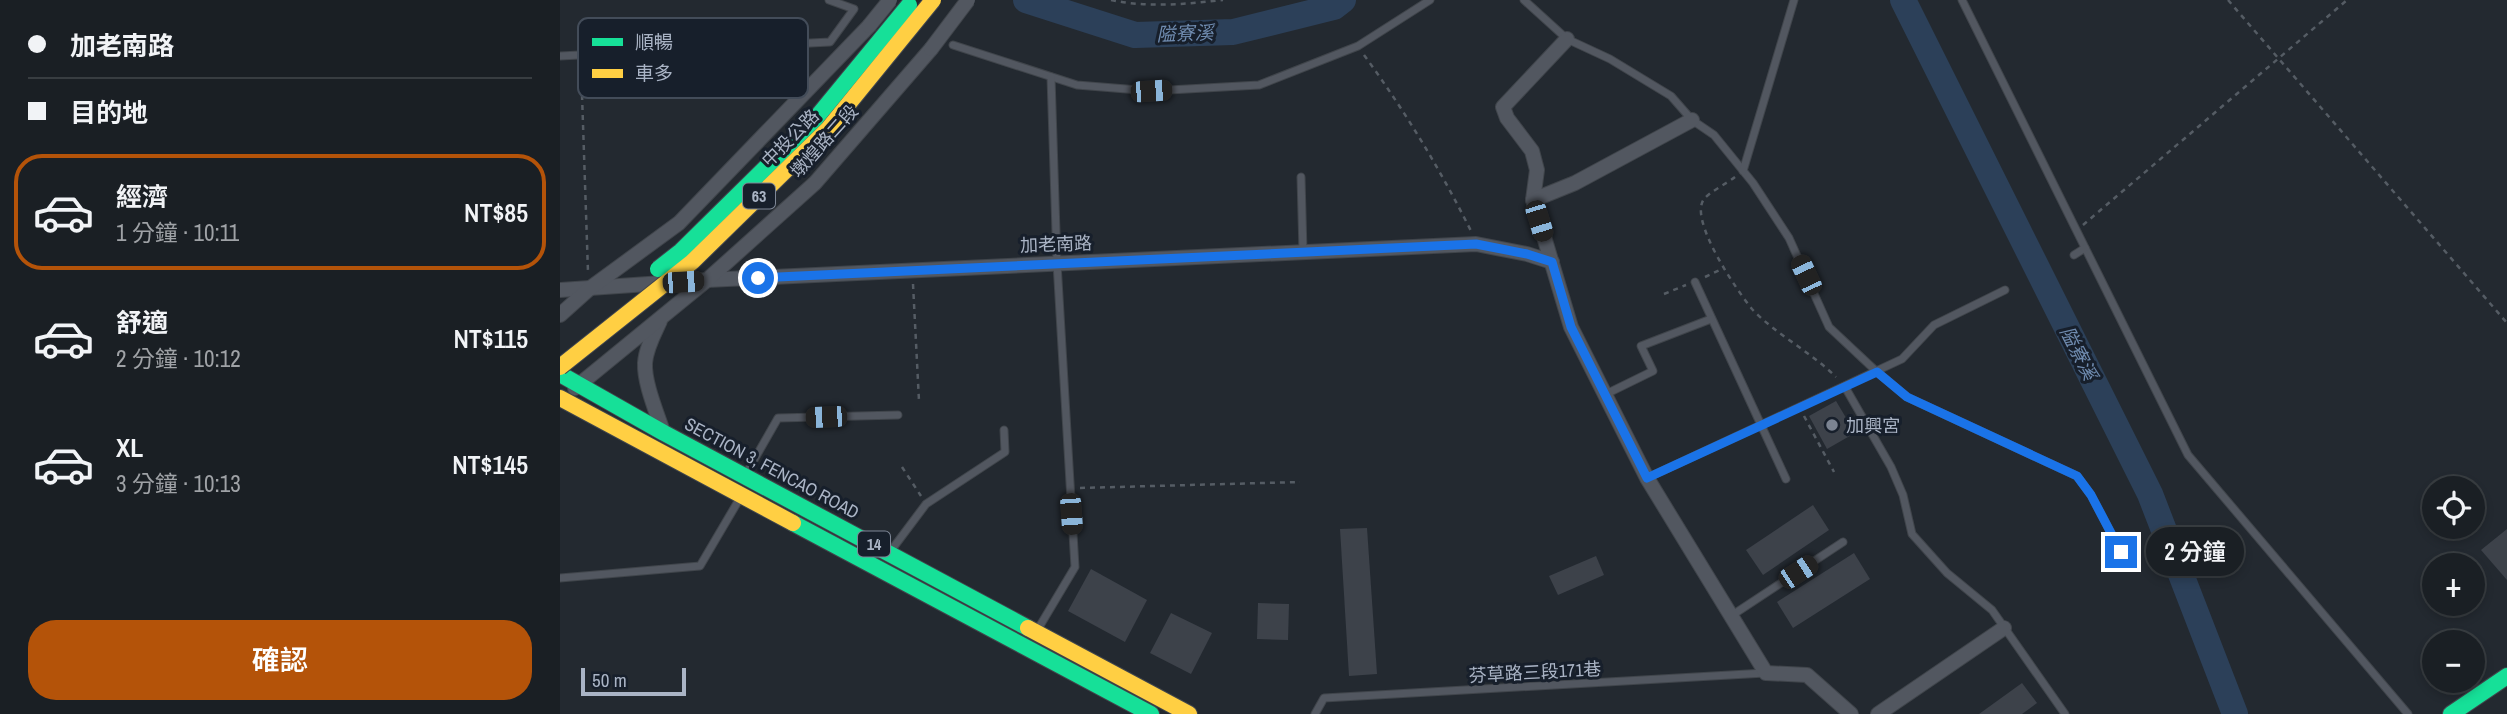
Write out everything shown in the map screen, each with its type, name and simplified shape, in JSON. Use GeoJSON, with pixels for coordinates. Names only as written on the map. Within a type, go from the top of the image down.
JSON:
{"type":"FeatureCollection","features":[{"type":"Feature","properties":{"kind":"main road","name":"中投公路"},"geometry":{"type":"LineString","coordinates":[[560,349],[691,242],[816,118],[913,0]]}},
{"type":"Feature","properties":{"kind":"main road","name":"中投公路"},"geometry":{"type":"LineString","coordinates":[[560,367],[692,262],[828,129],[933,0]]}},
{"type":"Feature","properties":{"kind":"main road","name":"SECTION 3, FENCAO ROAD"},"geometry":{"type":"LineString","coordinates":[[560,374],[664,433],[1189,714]]}},
{"type":"Feature","properties":{"kind":"main road","name":"14"},"geometry":{"type":"LineString","coordinates":[[560,398],[1151,714]]}},
{"type":"Feature","properties":{"kind":"main road"},"geometry":{"type":"LineString","coordinates":[[2451,714],[2507,676]]}},
{"type":"Feature","properties":{"kind":"street"},"geometry":{"type":"LineString","coordinates":[[808,89],[869,26],[890,0]]}},
{"type":"Feature","properties":{"kind":"street","name":"墩煌路二段"},"geometry":{"type":"LineString","coordinates":[[560,398],[706,280],[815,183],[931,49],[968,0]]}},
{"type":"Feature","properties":{"kind":"street"},"geometry":{"type":"LineString","coordinates":[[1567,39],[1503,107],[1507,118],[1532,150],[1537,170],[1533,200],[1571,327],[1647,478],[1766,673],[1807,675],[1851,714]]}},
{"type":"Feature","properties":{"kind":"street"},"geometry":{"type":"LineString","coordinates":[[560,315],[589,289],[678,223],[799,98]]}},
{"type":"Feature","properties":{"kind":"street"},"geometry":{"type":"LineString","coordinates":[[1533,200],[1575,183],[1692,120]]}},
{"type":"Feature","properties":{"kind":"street","name":"加老南路"},"geometry":{"type":"LineString","coordinates":[[560,290],[706,280],[1476,244],[1552,262]]}},
{"type":"Feature","properties":{"kind":"street"},"geometry":{"type":"LineString","coordinates":[[662,317],[650,343],[645,364],[652,399],[664,433]]}},
{"type":"Feature","properties":{"kind":"street"},"geometry":{"type":"LineString","coordinates":[[1878,714],[2004,628]]}},
{"type":"Feature","properties":{"kind":"lane"},"geometry":{"type":"LineString","coordinates":[[808,43],[830,42],[854,9],[830,0]]}},
{"type":"Feature","properties":{"kind":"lane"},"geometry":{"type":"LineString","coordinates":[[953,44],[1077,85],[1151,91],[1259,85],[1358,46],[1430,0]]}},
{"type":"Feature","properties":{"kind":"lane"},"geometry":{"type":"LineString","coordinates":[[1524,0],[1567,39],[1610,60],[1671,96],[1692,120],[1714,135],[1753,183],[1789,238],[1829,327],[1877,372],[1907,397],[2077,476],[2091,495],[2121,552]]}},
{"type":"Feature","properties":{"kind":"lane"},"geometry":{"type":"LineString","coordinates":[[1743,171],[1794,0]]}},
{"type":"Feature","properties":{"kind":"lane"},"geometry":{"type":"LineString","coordinates":[[1962,0],[2188,455],[2408,714]]}},
{"type":"Feature","properties":{"kind":"lane"},"geometry":{"type":"LineString","coordinates":[[560,56],[578,55]]}},
{"type":"Feature","properties":{"kind":"lane"},"geometry":{"type":"LineString","coordinates":[[1037,632],[1075,567],[1057,263],[1051,77]]}},
{"type":"Feature","properties":{"kind":"lane"},"geometry":{"type":"LineString","coordinates":[[1301,177],[1303,252]]}},
{"type":"Feature","properties":{"kind":"lane"},"geometry":{"type":"LineString","coordinates":[[2074,255],[2085,248]]}},
{"type":"Feature","properties":{"kind":"lane"},"geometry":{"type":"LineString","coordinates":[[1695,282],[1786,479]]}},
{"type":"Feature","properties":{"kind":"lane"},"geometry":{"type":"LineString","coordinates":[[1647,478],[1902,359],[1934,325],[2005,290]]}},
{"type":"Feature","properties":{"kind":"lane"},"geometry":{"type":"LineString","coordinates":[[1604,395],[1653,372],[1640,346],[1711,319]]}},
{"type":"Feature","properties":{"kind":"lane"},"geometry":{"type":"LineString","coordinates":[[1845,387],[1891,467],[1903,495],[1912,534],[1947,573],[1992,610],[2065,714]]}},
{"type":"Feature","properties":{"kind":"lane"},"geometry":{"type":"LineString","coordinates":[[745,475],[778,418],[898,415]]}},
{"type":"Feature","properties":{"kind":"lane"},"geometry":{"type":"LineString","coordinates":[[890,553],[926,504],[1005,452],[1004,429]]}},
{"type":"Feature","properties":{"kind":"lane"},"geometry":{"type":"LineString","coordinates":[[560,578],[700,566],[741,495]]}},
{"type":"Feature","properties":{"kind":"lane"},"geometry":{"type":"LineString","coordinates":[[1731,616],[1843,542]]}},
{"type":"Feature","properties":{"kind":"lane","name":"芬草路三段171巷"},"geometry":{"type":"LineString","coordinates":[[1315,714],[1324,698],[1766,673]]}},
{"type":"Feature","properties":{"kind":"path"},"geometry":{"type":"LineString","coordinates":[[1111,0],[1127,4],[1177,5],[1223,0]]}},
{"type":"Feature","properties":{"kind":"path"},"geometry":{"type":"LineString","coordinates":[[2228,0],[2507,323]]}},
{"type":"Feature","properties":{"kind":"path"},"geometry":{"type":"LineString","coordinates":[[2075,231],[2347,0]]}},
{"type":"Feature","properties":{"kind":"path"},"geometry":{"type":"LineString","coordinates":[[1358,46],[1397,99],[1433,158],[1476,244]]}},
{"type":"Feature","properties":{"kind":"path"},"geometry":{"type":"LineString","coordinates":[[582,98],[589,289]]}},
{"type":"Feature","properties":{"kind":"path"},"geometry":{"type":"LineString","coordinates":[[1743,171],[1704,199],[1701,206],[1702,225],[1724,268],[1753,310],[1819,360],[1845,387]]}},
{"type":"Feature","properties":{"kind":"path"},"geometry":{"type":"LineString","coordinates":[[912,270],[919,401]]}},
{"type":"Feature","properties":{"kind":"path"},"geometry":{"type":"LineString","coordinates":[[1799,407],[1834,472]]}},
{"type":"Feature","properties":{"kind":"path"},"geometry":{"type":"LineString","coordinates":[[902,467],[926,504]]}},
{"type":"Feature","properties":{"kind":"path"},"geometry":{"type":"LineString","coordinates":[[1069,488],[1300,482]]}},
{"type":"Feature","properties":{"kind":"building","name":"加興宮"},"geometry":{"type":"Polygon","coordinates":[[[1836,401],[1855,433],[1827,449],[1809,416],[1836,401]]]}},
{"type":"Feature","properties":{"kind":"building"},"geometry":{"type":"Polygon","coordinates":[[[1813,505],[1829,530],[1763,575],[1746,550],[1813,505]]]}},
{"type":"Feature","properties":{"kind":"building"},"geometry":{"type":"Polygon","coordinates":[[[1367,528],[1377,674],[1349,676],[1340,529],[1367,528]]]}},
{"type":"Feature","properties":{"kind":"building"},"geometry":{"type":"Polygon","coordinates":[[[2507,529],[2507,580],[2485,553],[2481,550],[2507,529]]]}},
{"type":"Feature","properties":{"kind":"building"},"geometry":{"type":"Polygon","coordinates":[[[1854,553],[1870,579],[1793,628],[1777,602],[1854,553]]]}},
{"type":"Feature","properties":{"kind":"building"},"geometry":{"type":"Polygon","coordinates":[[[1596,556],[1604,575],[1558,595],[1549,576],[1596,556]]]}},
{"type":"Feature","properties":{"kind":"building"},"geometry":{"type":"Polygon","coordinates":[[[1091,569],[1147,600],[1125,642],[1068,611],[1091,569]]]}},
{"type":"Feature","properties":{"kind":"building"},"geometry":{"type":"Polygon","coordinates":[[[1258,603],[1289,604],[1288,640],[1257,639],[1258,603]]]}},
{"type":"Feature","properties":{"kind":"building"},"geometry":{"type":"Polygon","coordinates":[[[1171,613],[1212,633],[1191,674],[1150,653],[1171,613]]]}},
{"type":"Feature","properties":{"kind":"building"},"geometry":{"type":"Polygon","coordinates":[[[2022,683],[2037,703],[2029,709],[2022,714],[1979,714],[2022,683]]]}},
{"type":"Feature","properties":{"kind":"waterway","name":"隘寮溪"},"geometry":{"type":"LineString","coordinates":[[1026,0],[1135,35],[1233,32],[1334,7],[1343,0]]}},
{"type":"Feature","properties":{"kind":"waterway","name":"隘寮溪"},"geometry":{"type":"LineString","coordinates":[[1903,0],[2150,494],[2235,714]]}},
{"type":"Feature","properties":{"kind":"traffic: fast"},"geometry":{"type":"LineString","coordinates":[[658,269],[681,251],[816,118],[909,5]]}},
{"type":"Feature","properties":{"kind":"traffic: fast"},"geometry":{"type":"LineString","coordinates":[[560,374],[664,433],[1028,628]]}},
{"type":"Feature","properties":{"kind":"traffic: fast"},"geometry":{"type":"LineString","coordinates":[[793,523],[1151,714]]}},
{"type":"Feature","properties":{"kind":"traffic: fast"},"geometry":{"type":"LineString","coordinates":[[2451,714],[2507,676]]}},
{"type":"Feature","properties":{"kind":"traffic: slow"},"geometry":{"type":"LineString","coordinates":[[560,367],[692,262],[828,129],[933,0]]}},
{"type":"Feature","properties":{"kind":"traffic: slow"},"geometry":{"type":"LineString","coordinates":[[560,398],[793,523]]}},
{"type":"Feature","properties":{"kind":"traffic: slow"},"geometry":{"type":"LineString","coordinates":[[1028,628],[1189,714]]}},
{"type":"Feature","properties":{"kind":"place","name":"加興宮"},"geometry":{"type":"Point","coordinates":[1832,425]}},
{"type":"Feature","properties":{"kind":"route"},"geometry":{"type":"LineString","coordinates":[[758,278],[1476,244],[1527,254],[1552,262],[1571,327],[1647,478],[1877,372],[1907,397],[2077,476],[2091,495],[2121,552]]}}]}
